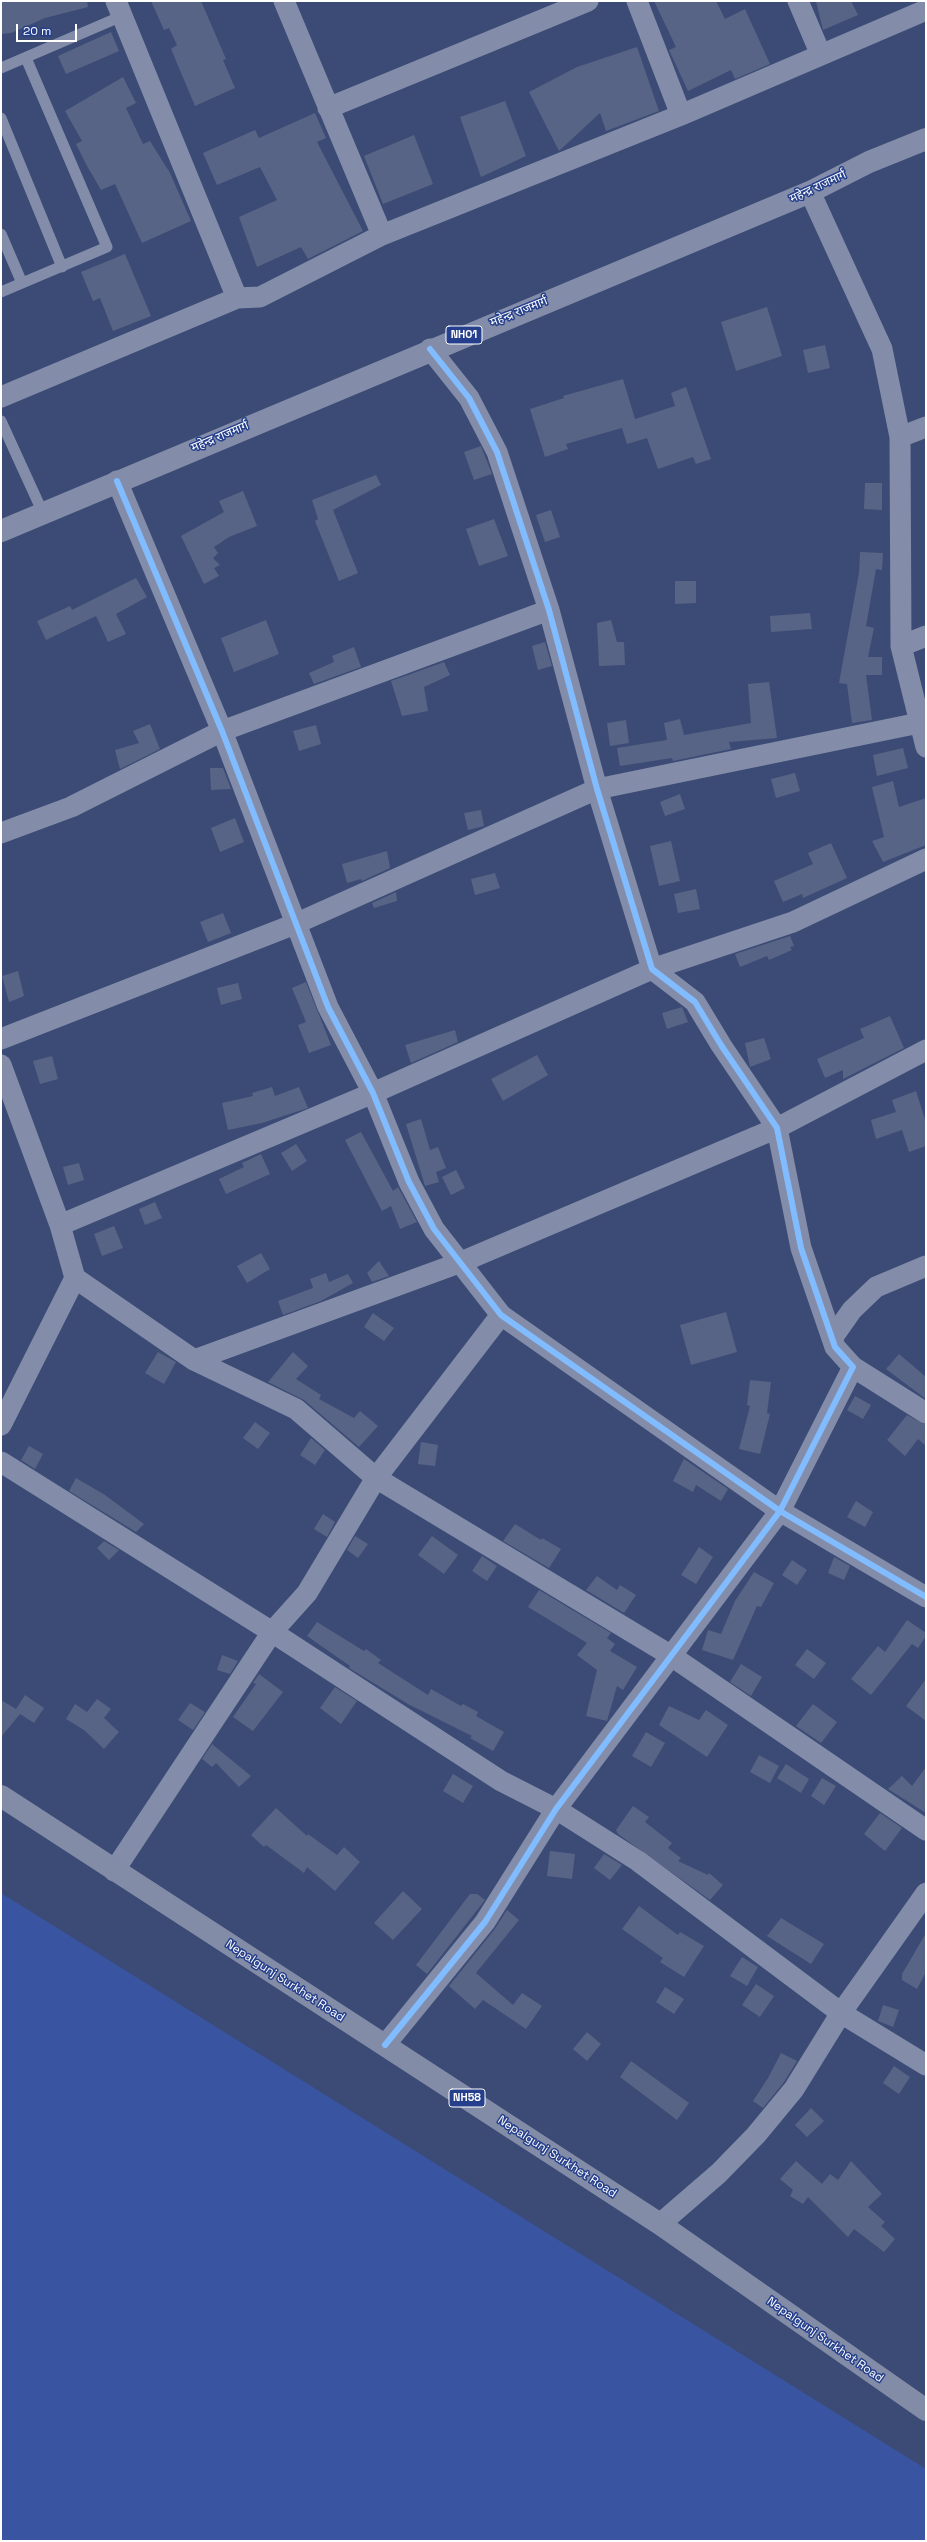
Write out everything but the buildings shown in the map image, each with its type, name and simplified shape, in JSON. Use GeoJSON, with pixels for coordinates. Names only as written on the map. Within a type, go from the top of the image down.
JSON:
{"type":"FeatureCollection","features":[{"type":"Feature","properties":{"kind":"highway","name":"महेन्द्र राजमार्ग"},"geometry":{"type":"LineString","coordinates":[[1,531],[430,349],[810,192],[869,162],[926,139]]}},
{"type":"Feature","properties":{"kind":"main road","name":"Nepalgunj Surkhet Road"},"geometry":{"type":"LineString","coordinates":[[1,1796],[114,1871],[386,2045],[660,2224],[926,2410]]}},
{"type":"Feature","properties":{"kind":"street"},"geometry":{"type":"LineString","coordinates":[[284,1],[382,235]]}},
{"type":"Feature","properties":{"kind":"street"},"geometry":{"type":"LineString","coordinates":[[328,108],[588,1]]}},
{"type":"Feature","properties":{"kind":"street"},"geometry":{"type":"LineString","coordinates":[[637,1],[681,115]]}},
{"type":"Feature","properties":{"kind":"street"},"geometry":{"type":"LineString","coordinates":[[798,1],[821,55]]}},
{"type":"Feature","properties":{"kind":"street"},"geometry":{"type":"LineString","coordinates":[[119,8],[237,298]]}},
{"type":"Feature","properties":{"kind":"street"},"geometry":{"type":"LineString","coordinates":[[1,397],[237,298],[260,297],[382,235],[681,115],[926,10]]}},
{"type":"Feature","properties":{"kind":"street"},"geometry":{"type":"LineString","coordinates":[[810,192],[882,349],[900,437],[901,646],[926,747]]}},
{"type":"Feature","properties":{"kind":"street"},"geometry":{"type":"LineString","coordinates":[[430,349],[470,398],[497,452],[549,610],[597,789],[652,969],[695,1002],[721,1045],[777,1128],[801,1248],[834,1337],[836,1347],[853,1367],[926,1413]]}},
{"type":"Feature","properties":{"kind":"street"},"geometry":{"type":"LineString","coordinates":[[900,437],[926,427]]}},
{"type":"Feature","properties":{"kind":"street"},"geometry":{"type":"LineString","coordinates":[[117,481],[222,731],[295,924],[328,1006],[373,1093],[410,1182],[434,1229],[501,1315],[780,1511],[926,1597]]}},
{"type":"Feature","properties":{"kind":"street"},"geometry":{"type":"LineString","coordinates":[[1,833],[71,807],[222,731],[549,610]]}},
{"type":"Feature","properties":{"kind":"street"},"geometry":{"type":"LineString","coordinates":[[901,646],[926,636]]}},
{"type":"Feature","properties":{"kind":"street"},"geometry":{"type":"LineString","coordinates":[[1,1039],[295,924],[597,789],[919,723]]}},
{"type":"Feature","properties":{"kind":"street"},"geometry":{"type":"LineString","coordinates":[[60,1225],[373,1093],[652,969],[793,922],[926,859]]}},
{"type":"Feature","properties":{"kind":"street"},"geometry":{"type":"LineString","coordinates":[[194,1360],[459,1263],[777,1128],[926,1050]]}},
{"type":"Feature","properties":{"kind":"street"},"geometry":{"type":"LineString","coordinates":[[1,1065],[60,1225],[75,1278],[194,1360],[296,1409],[376,1478],[670,1655],[926,1830]]}},
{"type":"Feature","properties":{"kind":"street"},"geometry":{"type":"LineString","coordinates":[[834,1337],[852,1310],[876,1287],[926,1266]]}},
{"type":"Feature","properties":{"kind":"street"},"geometry":{"type":"LineString","coordinates":[[1,1425],[75,1278]]}},
{"type":"Feature","properties":{"kind":"street"},"geometry":{"type":"LineString","coordinates":[[114,1871],[272,1632],[307,1593],[376,1478],[501,1315]]}},
{"type":"Feature","properties":{"kind":"street"},"geometry":{"type":"LineString","coordinates":[[386,2045],[485,1922],[556,1809],[670,1655],[780,1511],[853,1367]]}},
{"type":"Feature","properties":{"kind":"street"},"geometry":{"type":"LineString","coordinates":[[1,1462],[272,1632],[501,1781],[556,1809],[638,1861],[841,2013],[926,2065]]}},
{"type":"Feature","properties":{"kind":"street"},"geometry":{"type":"LineString","coordinates":[[660,2224],[718,2173],[756,2135],[794,2089],[841,2013],[926,1893]]}},
{"type":"Feature","properties":{"kind":"lane"},"geometry":{"type":"LineString","coordinates":[[1,68],[26,58],[119,8]]}},
{"type":"Feature","properties":{"kind":"lane"},"geometry":{"type":"LineString","coordinates":[[1,292],[107,248],[26,58]]}},
{"type":"Feature","properties":{"kind":"lane"},"geometry":{"type":"LineString","coordinates":[[1,118],[62,267]]}},
{"type":"Feature","properties":{"kind":"lane"},"geometry":{"type":"LineString","coordinates":[[1,234],[22,284]]}},
{"type":"Feature","properties":{"kind":"lane"},"geometry":{"type":"LineString","coordinates":[[1,421],[42,513]]}},
{"type":"Feature","properties":{"kind":"shaded area"},"geometry":{"type":"Polygon","coordinates":[[[1,1893],[926,2469],[926,2541],[1,2541],[1,1893]]]}},
{"type":"Feature","properties":{"kind":"cycle path"},"geometry":{"type":"LineString","coordinates":[[385,2045],[485,1922],[556,1809],[780,1511],[853,1367],[835,1347],[801,1248],[777,1128],[721,1045],[695,1002],[652,969],[597,789],[549,610],[497,452],[469,398],[430,349]]}},
{"type":"Feature","properties":{"kind":"cycle path"},"geometry":{"type":"LineString","coordinates":[[117,481],[222,731],[328,1007],[373,1093],[409,1182],[434,1229],[501,1315],[780,1511],[926,1597]]}}]}
